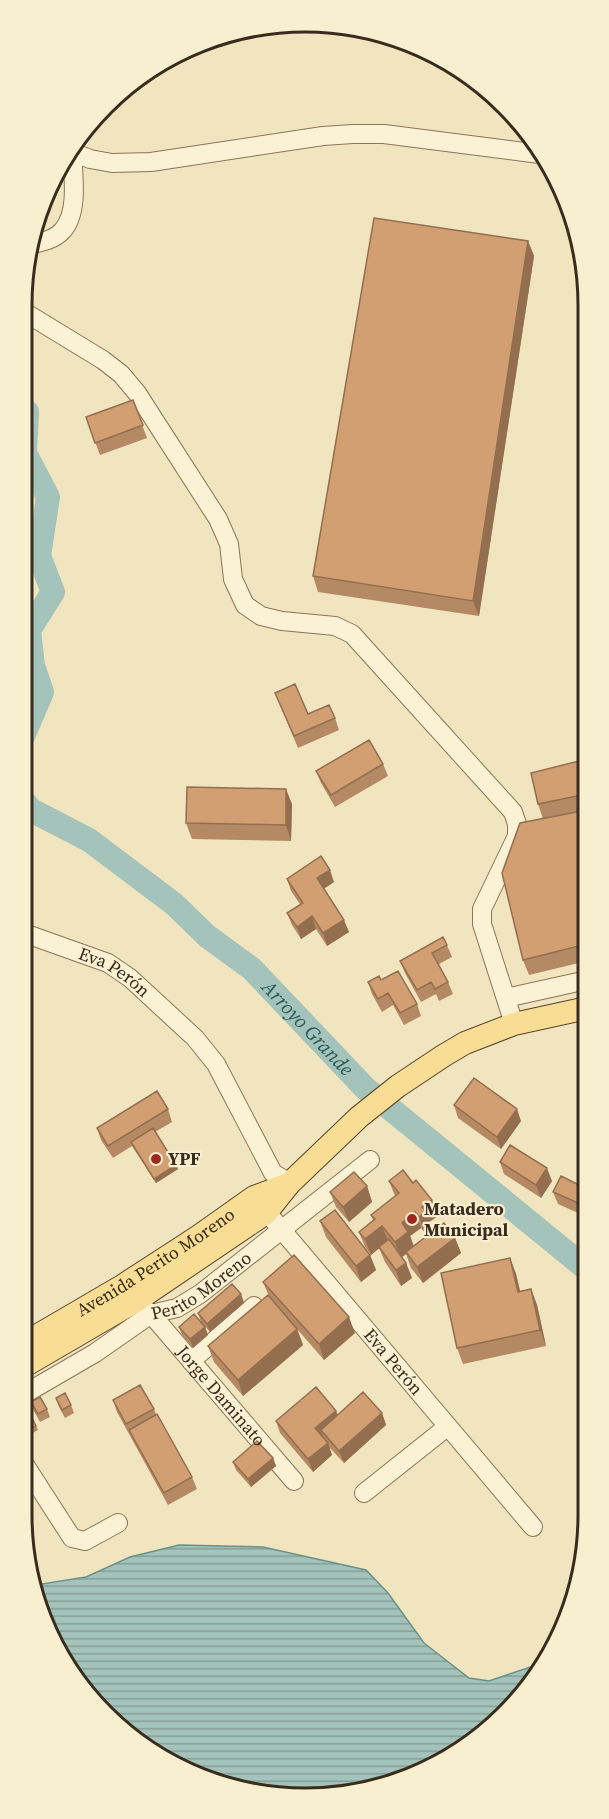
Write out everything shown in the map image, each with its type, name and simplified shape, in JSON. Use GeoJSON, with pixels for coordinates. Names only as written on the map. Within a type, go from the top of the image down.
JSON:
{"type":"FeatureCollection","features":[{"type":"Feature","properties":{"kind":"main road"},"geometry":{"type":"LineString","coordinates":[[514,1024],[578,1010]]}},
{"type":"Feature","properties":{"kind":"main road","name":"Avenida Perito Moreno"},"geometry":{"type":"LineString","coordinates":[[32,1361],[136,1300],[199,1236],[260,1205],[290,1183],[359,1117],[398,1086],[465,1043],[514,1024]]}},
{"type":"Feature","properties":{"kind":"main road","name":"Avenida Perito Moreno"},"geometry":{"type":"LineString","coordinates":[[32,1341],[136,1300]]}},
{"type":"Feature","properties":{"kind":"street"},"geometry":{"type":"LineString","coordinates":[[77,154],[112,164],[151,162],[322,136],[353,134],[384,134],[531,153]]}},
{"type":"Feature","properties":{"kind":"street"},"geometry":{"type":"LineString","coordinates":[[39,242],[63,231],[70,217],[74,186],[72,162]]}},
{"type":"Feature","properties":{"kind":"street"},"geometry":{"type":"LineString","coordinates":[[32,317],[104,360],[121,374],[137,393],[218,519],[229,544],[233,579],[245,605],[261,616],[282,621],[334,626],[352,634],[513,812],[517,824],[517,836],[482,909],[482,924],[514,1024]]}},
{"type":"Feature","properties":{"kind":"street","name":"Eva Perón"},"geometry":{"type":"LineString","coordinates":[[32,936],[108,963],[130,978],[195,1038],[216,1064],[273,1173],[290,1183]]}},
{"type":"Feature","properties":{"kind":"street"},"geometry":{"type":"LineString","coordinates":[[506,998],[578,982]]}},
{"type":"Feature","properties":{"kind":"street","name":"Perito Moreno"},"geometry":{"type":"LineString","coordinates":[[32,1390],[95,1353],[136,1300],[177,1308],[200,1294],[370,1160]]}},
{"type":"Feature","properties":{"kind":"street","name":"Eva Perón"},"geometry":{"type":"LineString","coordinates":[[260,1205],[533,1527]]}},
{"type":"Feature","properties":{"kind":"street","name":"Jorge Daminato"},"geometry":{"type":"LineString","coordinates":[[136,1300],[191,1360],[294,1481]]}},
{"type":"Feature","properties":{"kind":"street"},"geometry":{"type":"LineString","coordinates":[[191,1360],[254,1306]]}},
{"type":"Feature","properties":{"kind":"street"},"geometry":{"type":"LineString","coordinates":[[364,1493],[447,1427]]}},
{"type":"Feature","properties":{"kind":"street"},"geometry":{"type":"LineString","coordinates":[[32,1476],[72,1539],[85,1541],[92,1539],[118,1522]]}},
{"type":"Feature","properties":{"kind":"water"},"geometry":{"type":"Polygon","coordinates":[[[179,1545],[263,1547],[366,1570],[388,1593],[424,1643],[469,1678],[489,1681],[530,1667],[510,1695],[485,1720],[441,1751],[409,1767],[358,1782],[322,1787],[287,1787],[234,1778],[200,1767],[168,1751],[124,1720],[88,1681],[68,1651],[52,1619],[41,1584],[86,1577],[130,1557],[179,1545]]]}},
{"type":"Feature","properties":{"kind":"building"},"geometry":{"type":"Polygon","coordinates":[[[374,218],[528,241],[473,601],[313,576],[374,218]]]}},
{"type":"Feature","properties":{"kind":"building"},"geometry":{"type":"Polygon","coordinates":[[[133,400],[143,425],[95,443],[86,417],[133,400]]]}},
{"type":"Feature","properties":{"kind":"building"},"geometry":{"type":"Polygon","coordinates":[[[295,684],[308,714],[329,705],[335,718],[294,736],[275,693],[295,684]]]}},
{"type":"Feature","properties":{"kind":"building"},"geometry":{"type":"Polygon","coordinates":[[[369,740],[383,764],[331,795],[316,771],[369,740]]]}},
{"type":"Feature","properties":{"kind":"building"},"geometry":{"type":"Polygon","coordinates":[[[578,761],[578,796],[538,804],[531,773],[578,761]]]}},
{"type":"Feature","properties":{"kind":"building"},"geometry":{"type":"Polygon","coordinates":[[[187,787],[286,789],[286,825],[186,823],[187,787]]]}},
{"type":"Feature","properties":{"kind":"building"},"geometry":{"type":"Polygon","coordinates":[[[578,812],[578,946],[523,960],[502,873],[520,823],[578,812]]]}},
{"type":"Feature","properties":{"kind":"building"},"geometry":{"type":"Polygon","coordinates":[[[321,856],[330,870],[317,878],[344,920],[323,933],[312,916],[297,927],[287,913],[303,903],[287,879],[321,856]]]}},
{"type":"Feature","properties":{"kind":"building"},"geometry":{"type":"Polygon","coordinates":[[[443,937],[447,945],[432,953],[448,982],[435,989],[431,982],[417,990],[400,961],[443,937]]]}},
{"type":"Feature","properties":{"kind":"building"},"geometry":{"type":"Polygon","coordinates":[[[398,971],[417,1004],[400,1013],[388,993],[378,999],[368,982],[379,976],[381,980],[398,971]]]}},
{"type":"Feature","properties":{"kind":"building"},"geometry":{"type":"Polygon","coordinates":[[[474,1078],[517,1109],[497,1137],[454,1105],[474,1078]]]}},
{"type":"Feature","properties":{"kind":"building"},"geometry":{"type":"Polygon","coordinates":[[[157,1091],[168,1109],[108,1146],[97,1128],[157,1091]]]}},
{"type":"Feature","properties":{"kind":"building"},"geometry":{"type":"Polygon","coordinates":[[[153,1128],[176,1165],[154,1179],[131,1142],[153,1128]]]}},
{"type":"Feature","properties":{"kind":"building"},"geometry":{"type":"Polygon","coordinates":[[[510,1145],[547,1168],[536,1185],[500,1162],[510,1145]]]}},
{"type":"Feature","properties":{"kind":"building"},"geometry":{"type":"Polygon","coordinates":[[[403,1170],[413,1183],[416,1180],[432,1200],[422,1207],[426,1212],[419,1217],[415,1212],[402,1223],[408,1232],[395,1242],[382,1226],[365,1239],[359,1232],[375,1219],[371,1215],[399,1193],[389,1181],[403,1170]]]}},
{"type":"Feature","properties":{"kind":"building"},"geometry":{"type":"Polygon","coordinates":[[[354,1172],[367,1186],[343,1207],[330,1192],[354,1172]]]}},
{"type":"Feature","properties":{"kind":"building"},"geometry":{"type":"Polygon","coordinates":[[[561,1176],[578,1184],[578,1203],[553,1192],[561,1176]]]}},
{"type":"Feature","properties":{"kind":"building"},"geometry":{"type":"Polygon","coordinates":[[[335,1210],[370,1255],[356,1266],[320,1221],[335,1210]]]}},
{"type":"Feature","properties":{"kind":"building"},"geometry":{"type":"Polygon","coordinates":[[[444,1223],[455,1238],[417,1267],[406,1252],[444,1223]]]}},
{"type":"Feature","properties":{"kind":"building"},"geometry":{"type":"Polygon","coordinates":[[[389,1239],[406,1263],[396,1270],[379,1247],[389,1239]]]}},
{"type":"Feature","properties":{"kind":"building"},"geometry":{"type":"Polygon","coordinates":[[[294,1255],[349,1317],[319,1344],[263,1282],[294,1255]]]}},
{"type":"Feature","properties":{"kind":"building"},"geometry":{"type":"Polygon","coordinates":[[[510,1258],[518,1292],[531,1289],[540,1330],[457,1348],[441,1273],[510,1258]]]}},
{"type":"Feature","properties":{"kind":"building"},"geometry":{"type":"Polygon","coordinates":[[[232,1284],[241,1294],[207,1324],[198,1313],[232,1284]]]}},
{"type":"Feature","properties":{"kind":"building"},"geometry":{"type":"Polygon","coordinates":[[[268,1295],[297,1329],[238,1380],[208,1346],[268,1295]]]}},
{"type":"Feature","properties":{"kind":"building"},"geometry":{"type":"Polygon","coordinates":[[[194,1314],[205,1327],[190,1339],[179,1327],[194,1314]]]}},
{"type":"Feature","properties":{"kind":"building"},"geometry":{"type":"Polygon","coordinates":[[[140,1385],[154,1409],[126,1424],[113,1400],[140,1385]]]}},
{"type":"Feature","properties":{"kind":"building"},"geometry":{"type":"Polygon","coordinates":[[[316,1387],[336,1411],[315,1428],[328,1443],[308,1459],[276,1421],[316,1387]]]}},
{"type":"Feature","properties":{"kind":"building"},"geometry":{"type":"Polygon","coordinates":[[[363,1392],[382,1413],[339,1451],[321,1430],[363,1392]]]}},
{"type":"Feature","properties":{"kind":"building"},"geometry":{"type":"Polygon","coordinates":[[[65,1393],[71,1405],[62,1410],[56,1398],[65,1393]]]}},
{"type":"Feature","properties":{"kind":"building"},"geometry":{"type":"Polygon","coordinates":[[[40,1397],[47,1409],[38,1414],[32,1401],[40,1397]]]}},
{"type":"Feature","properties":{"kind":"building"},"geometry":{"type":"Polygon","coordinates":[[[157,1414],[192,1477],[164,1493],[129,1430],[157,1414]]]}},
{"type":"Feature","properties":{"kind":"building"},"geometry":{"type":"Polygon","coordinates":[[[257,1441],[273,1458],[248,1479],[233,1462],[257,1441]]]}},
{"type":"Feature","properties":{"kind":"waterway","name":"Arroyo Grande"},"geometry":{"type":"LineString","coordinates":[[32,466],[48,497],[39,556],[53,592],[32,625]]}},
{"type":"Feature","properties":{"kind":"waterway","name":"Arroyo Grande"},"geometry":{"type":"LineString","coordinates":[[32,657],[42,692],[32,715]]}},
{"type":"Feature","properties":{"kind":"waterway","name":"Arroyo Grande"},"geometry":{"type":"LineString","coordinates":[[32,811],[89,840],[174,904],[207,936],[252,969],[365,1088],[578,1262]]}},
{"type":"Feature","properties":{"kind":"place","name":"YPF"},"geometry":{"type":"Point","coordinates":[156,1159]}},
{"type":"Feature","properties":{"kind":"place","name":"Matadero Municipal"},"geometry":{"type":"Point","coordinates":[412,1219]}}]}
